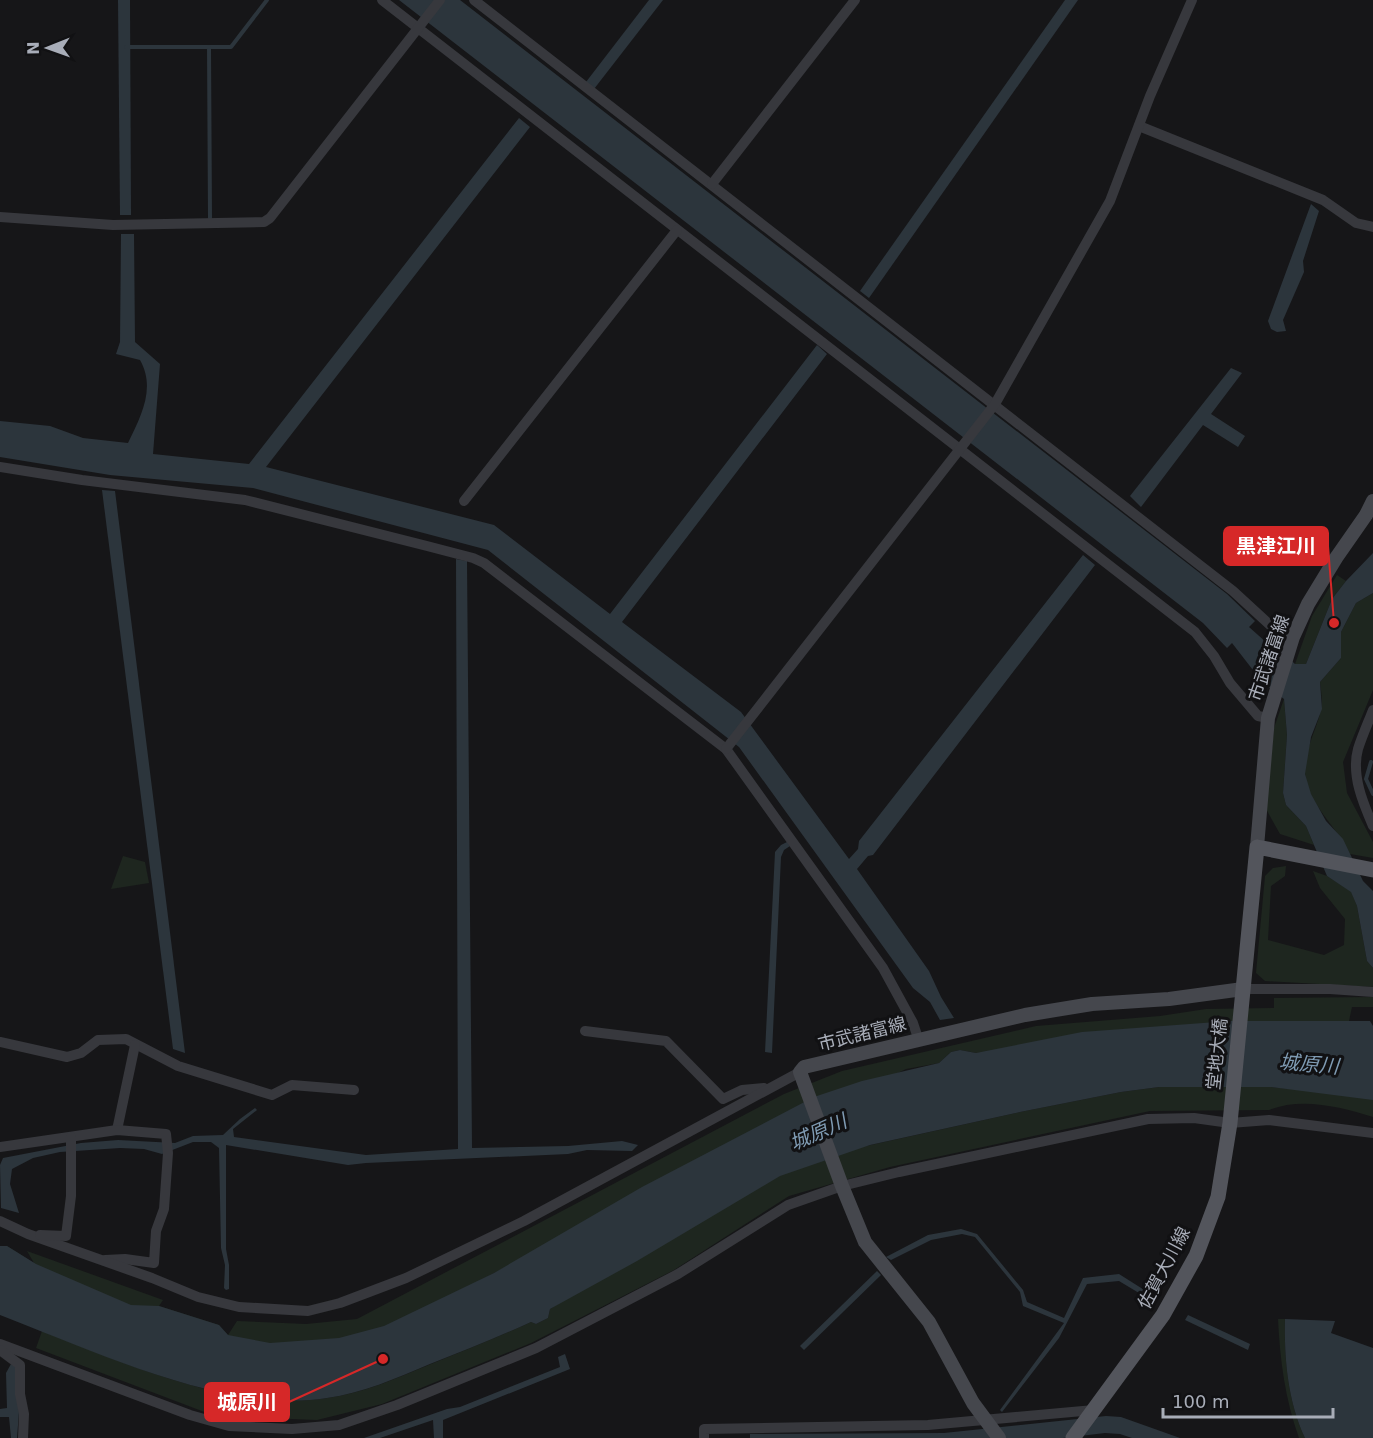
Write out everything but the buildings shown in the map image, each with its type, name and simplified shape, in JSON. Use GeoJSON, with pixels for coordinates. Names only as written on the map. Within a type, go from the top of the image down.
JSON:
{"type":"FeatureCollection","features":[{"type":"Feature","properties":{"kind":"main road","name":"市武諸富線"},"geometry":{"type":"LineString","coordinates":[[1257,847],[1270,712],[1291,643],[1308,604],[1373,501]]}},
{"type":"Feature","properties":{"kind":"main road"},"geometry":{"type":"LineString","coordinates":[[1243,989],[1257,847],[1373,870]]}},
{"type":"Feature","properties":{"kind":"main road","name":"市武諸富線"},"geometry":{"type":"LineString","coordinates":[[800,1074],[804,1067],[918,1038],[1024,1015],[1092,1004],[1170,999],[1243,989]]}},
{"type":"Feature","properties":{"kind":"main road","name":"堂地大橋"},"geometry":{"type":"LineString","coordinates":[[1230,1123],[1243,989]]}},
{"type":"Feature","properties":{"kind":"main road"},"geometry":{"type":"LineString","coordinates":[[800,1074],[865,1242],[929,1322],[973,1403],[999,1438]]}},
{"type":"Feature","properties":{"kind":"main road","name":"佐賀大川線"},"geometry":{"type":"LineString","coordinates":[[1073,1438],[1163,1315],[1196,1256],[1218,1197],[1230,1123]]}},
{"type":"Feature","properties":{"kind":"street"},"geometry":{"type":"LineString","coordinates":[[382,0],[420,27],[677,230],[963,446],[1195,632],[1214,656],[1230,684],[1258,716],[1270,712]]}},
{"type":"Feature","properties":{"kind":"street"},"geometry":{"type":"LineString","coordinates":[[0,217],[113,225],[264,222],[277,209],[440,0]]}},
{"type":"Feature","properties":{"kind":"street"},"geometry":{"type":"LineString","coordinates":[[474,0],[1233,591],[1291,643]]}},
{"type":"Feature","properties":{"kind":"street"},"geometry":{"type":"LineString","coordinates":[[712,184],[855,0]]}},
{"type":"Feature","properties":{"kind":"street"},"geometry":{"type":"LineString","coordinates":[[728,747],[994,405],[1110,201],[1192,0]]}},
{"type":"Feature","properties":{"kind":"street"},"geometry":{"type":"LineString","coordinates":[[1139,126],[1323,200],[1356,223],[1373,227]]}},
{"type":"Feature","properties":{"kind":"street"},"geometry":{"type":"LineString","coordinates":[[464,501],[677,230]]}},
{"type":"Feature","properties":{"kind":"street"},"geometry":{"type":"LineString","coordinates":[[0,467],[82,480],[245,500],[473,558],[500,574],[728,747],[883,968],[913,1023],[918,1038]]}},
{"type":"Feature","properties":{"kind":"street"},"geometry":{"type":"LineString","coordinates":[[1373,710],[1357,751],[1356,775],[1363,803],[1373,826]]}},
{"type":"Feature","properties":{"kind":"street"},"geometry":{"type":"LineString","coordinates":[[1243,989],[1373,992]]}},
{"type":"Feature","properties":{"kind":"street"},"geometry":{"type":"LineString","coordinates":[[585,1031],[666,1041],[723,1099],[741,1090],[770,1087]]}},
{"type":"Feature","properties":{"kind":"street"},"geometry":{"type":"LineString","coordinates":[[0,1042],[67,1057],[81,1053],[98,1040],[126,1039],[178,1066],[272,1095],[292,1085],[354,1090]]}},
{"type":"Feature","properties":{"kind":"street"},"geometry":{"type":"LineString","coordinates":[[117,1130],[135,1045]]}},
{"type":"Feature","properties":{"kind":"street"},"geometry":{"type":"LineString","coordinates":[[0,1221],[28,1234],[198,1297],[239,1307],[308,1311],[340,1303],[406,1278],[524,1221],[770,1087],[800,1074]]}},
{"type":"Feature","properties":{"kind":"street"},"geometry":{"type":"LineString","coordinates":[[0,1344],[169,1408],[229,1426],[292,1429],[339,1425],[397,1405],[536,1347],[678,1274],[788,1205],[842,1186],[1148,1119],[1194,1118],[1230,1123],[1269,1120],[1373,1133]]}},
{"type":"Feature","properties":{"kind":"street"},"geometry":{"type":"LineString","coordinates":[[0,1147],[71,1139],[117,1130],[166,1134],[168,1147],[164,1209],[156,1231],[154,1263],[125,1258],[102,1261]]}},
{"type":"Feature","properties":{"kind":"street"},"geometry":{"type":"LineString","coordinates":[[28,1234],[66,1236],[71,1197],[71,1139]]}},
{"type":"Feature","properties":{"kind":"street"},"geometry":{"type":"LineString","coordinates":[[0,1350],[20,1365],[20,1394],[24,1414],[23,1438]]}},
{"type":"Feature","properties":{"kind":"street"},"geometry":{"type":"LineString","coordinates":[[704,1438],[704,1429],[928,1425],[1093,1412]]}},
{"type":"Feature","properties":{"kind":"shaded area"},"geometry":{"type":"Polygon","coordinates":[[[1337,575],[1346,581],[1332,599],[1306,664],[1295,664],[1312,616],[1337,575]]]}},
{"type":"Feature","properties":{"kind":"shaded area"},"geometry":{"type":"Polygon","coordinates":[[[1373,593],[1373,690],[1343,762],[1347,793],[1373,842],[1373,858],[1350,854],[1311,794],[1307,784],[1305,765],[1322,707],[1320,682],[1341,658],[1341,632],[1356,603],[1373,593]]]}},
{"type":"Feature","properties":{"kind":"shaded area"},"geometry":{"type":"Polygon","coordinates":[[[1284,699],[1287,735],[1283,793],[1286,805],[1306,826],[1314,845],[1280,834],[1266,809],[1274,728],[1284,699]]]}},
{"type":"Feature","properties":{"kind":"shaded area"},"geometry":{"type":"Polygon","coordinates":[[[123,856],[145,862],[149,883],[111,889],[123,856]]]}},
{"type":"Feature","properties":{"kind":"shaded area"},"geometry":{"type":"Polygon","coordinates":[[[1286,866],[1285,876],[1271,886],[1268,940],[1324,955],[1344,945],[1345,919],[1320,888],[1313,871],[1327,876],[1351,891],[1357,906],[1367,961],[1373,968],[1373,987],[1265,981],[1256,973],[1265,876],[1273,868],[1286,866]]]}},
{"type":"Feature","properties":{"kind":"shaded area"},"geometry":{"type":"Polygon","coordinates":[[[1373,997],[1373,1007],[1352,1007],[1349,1021],[1356,1027],[976,1053],[960,1050],[951,1052],[939,1063],[906,1069],[494,1273],[384,1331],[260,1355],[119,1312],[0,1246],[7,1246],[34,1263],[27,1251],[163,1300],[159,1306],[219,1325],[228,1335],[237,1321],[306,1324],[357,1319],[784,1094],[842,1071],[1036,1026],[1160,1016],[1206,1009],[1274,1008],[1274,998],[1373,997]]]}},
{"type":"Feature","properties":{"kind":"shaded area"},"geometry":{"type":"Polygon","coordinates":[[[1226,1085],[1373,1097],[1373,1117],[1334,1107],[1308,1104],[1282,1106],[1269,1110],[1150,1111],[890,1167],[789,1196],[674,1270],[531,1343],[382,1404],[317,1420],[215,1416],[36,1348],[42,1331],[145,1371],[219,1392],[292,1401],[341,1396],[393,1380],[531,1322],[536,1324],[548,1318],[550,1309],[762,1169],[1121,1092],[1159,1087],[1226,1085]]]}},
{"type":"Feature","properties":{"kind":"shaded area"},"geometry":{"type":"Polygon","coordinates":[[[1278,1319],[1285,1319],[1288,1380],[1299,1424],[1305,1438],[1299,1438],[1287,1394],[1278,1319]]]}},
{"type":"Feature","properties":{"kind":"water"},"geometry":{"type":"Polygon","coordinates":[[[118,0],[130,0],[131,215],[120,215],[118,0]]]}},
{"type":"Feature","properties":{"kind":"water"},"geometry":{"type":"Polygon","coordinates":[[[399,0],[460,0],[1227,594],[1255,621],[1249,627],[1267,643],[1276,646],[1295,664],[1306,664],[1332,599],[1373,553],[1373,593],[1356,603],[1341,632],[1341,658],[1320,682],[1322,709],[1311,737],[1305,774],[1311,794],[1326,821],[1343,839],[1363,881],[1373,891],[1373,968],[1367,961],[1357,906],[1351,892],[1327,876],[1306,826],[1286,805],[1283,793],[1287,735],[1284,699],[1263,683],[1232,643],[1227,648],[1203,623],[399,0]]]}},
{"type":"Feature","properties":{"kind":"water"},"geometry":{"type":"Polygon","coordinates":[[[649,0],[663,0],[594,89],[586,82],[649,0]]]}},
{"type":"Feature","properties":{"kind":"water"},"geometry":{"type":"Polygon","coordinates":[[[1065,0],[1078,0],[869,298],[860,291],[1065,0]]]}},
{"type":"Feature","properties":{"kind":"water"},"geometry":{"type":"Polygon","coordinates":[[[519,118],[530,127],[266,467],[494,525],[610,614],[817,345],[827,354],[622,622],[741,712],[849,859],[858,849],[859,841],[1083,555],[1095,565],[873,855],[868,856],[857,869],[929,971],[954,1018],[940,1020],[930,1002],[913,988],[739,747],[488,550],[253,488],[110,475],[0,457],[0,421],[50,426],[83,438],[128,443],[142,412],[147,391],[145,370],[140,360],[116,354],[120,342],[121,234],[134,234],[135,342],[160,364],[153,454],[249,464],[519,118]]]}},
{"type":"Feature","properties":{"kind":"water"},"geometry":{"type":"Polygon","coordinates":[[[1311,204],[1319,211],[1303,261],[1304,272],[1283,320],[1286,331],[1277,332],[1271,329],[1268,321],[1311,204]]]}},
{"type":"Feature","properties":{"kind":"water"},"geometry":{"type":"Polygon","coordinates":[[[1231,368],[1242,373],[1211,414],[1245,436],[1238,447],[1203,425],[1141,507],[1130,496],[1231,368]]]}},
{"type":"Feature","properties":{"kind":"water"},"geometry":{"type":"Polygon","coordinates":[[[102,490],[115,491],[185,1053],[173,1049],[102,490]]]}},
{"type":"Feature","properties":{"kind":"water"},"geometry":{"type":"Polygon","coordinates":[[[456,559],[467,561],[472,1148],[568,1146],[622,1141],[638,1145],[632,1151],[587,1150],[568,1154],[348,1165],[226,1145],[226,1249],[229,1289],[226,1290],[224,1288],[225,1265],[221,1248],[219,1148],[211,1142],[193,1142],[162,1154],[144,1149],[120,1148],[60,1152],[33,1158],[12,1169],[10,1184],[19,1213],[1,1208],[0,1165],[3,1158],[81,1143],[118,1140],[175,1143],[193,1136],[223,1135],[255,1108],[257,1110],[233,1129],[234,1137],[366,1155],[458,1149],[456,559]]]}},
{"type":"Feature","properties":{"kind":"water"},"geometry":{"type":"Polygon","coordinates":[[[787,842],[790,846],[784,850],[781,857],[772,1053],[765,1052],[775,852],[787,842]]]}},
{"type":"Feature","properties":{"kind":"water"},"geometry":{"type":"Polygon","coordinates":[[[1230,1021],[1370,1021],[1373,1026],[1373,1100],[1271,1087],[1159,1087],[1121,1092],[1020,1112],[870,1145],[780,1176],[637,1261],[550,1309],[548,1318],[536,1324],[531,1322],[380,1384],[354,1393],[327,1398],[288,1401],[246,1397],[203,1388],[118,1361],[0,1315],[0,1246],[7,1246],[36,1264],[131,1305],[159,1306],[219,1325],[228,1335],[270,1343],[339,1338],[384,1326],[494,1273],[642,1187],[814,1097],[862,1081],[939,1063],[951,1052],[960,1050],[976,1053],[1082,1032],[1230,1021]]]}},
{"type":"Feature","properties":{"kind":"water"},"geometry":{"type":"Polygon","coordinates":[[[961,1229],[977,1234],[1023,1290],[1027,1302],[1064,1318],[1083,1278],[1119,1274],[1157,1298],[1154,1302],[1119,1281],[1087,1284],[1059,1338],[1002,1412],[1000,1410],[1064,1323],[1023,1306],[1020,1292],[975,1237],[962,1234],[931,1240],[891,1260],[886,1257],[928,1235],[961,1229]]]}},
{"type":"Feature","properties":{"kind":"water"},"geometry":{"type":"Polygon","coordinates":[[[877,1271],[881,1275],[804,1350],[800,1346],[877,1271]]]}},
{"type":"Feature","properties":{"kind":"water"},"geometry":{"type":"Polygon","coordinates":[[[1188,1315],[1250,1344],[1248,1350],[1185,1320],[1188,1315]]]}},
{"type":"Feature","properties":{"kind":"water"},"geometry":{"type":"Polygon","coordinates":[[[1285,1319],[1335,1321],[1331,1333],[1373,1348],[1373,1438],[1305,1438],[1299,1424],[1288,1380],[1285,1319]]]}},
{"type":"Feature","properties":{"kind":"water"},"geometry":{"type":"Polygon","coordinates":[[[565,1354],[570,1369],[443,1420],[443,1438],[434,1438],[433,1420],[380,1438],[364,1438],[447,1409],[460,1407],[560,1367],[558,1357],[565,1354]]]}},
{"type":"Feature","properties":{"kind":"water"},"geometry":{"type":"Polygon","coordinates":[[[11,1364],[17,1368],[19,1412],[17,1438],[11,1438],[9,1417],[0,1417],[0,1409],[7,1408],[6,1373],[11,1364]]]}},
{"type":"Feature","properties":{"kind":"water"},"geometry":{"type":"Polygon","coordinates":[[[1106,1416],[1121,1417],[1180,1438],[1132,1438],[1105,1433],[1063,1438],[750,1438],[750,1434],[944,1433],[1106,1416]]]}},
{"type":"Feature","properties":{"kind":"waterway"},"geometry":{"type":"LineString","coordinates":[[126,47],[231,47],[267,0]]}},
{"type":"Feature","properties":{"kind":"waterway"},"geometry":{"type":"LineString","coordinates":[[209,47],[210,218]]}},
{"type":"Feature","properties":{"kind":"waterway"},"geometry":{"type":"LineString","coordinates":[[1371,762],[1366,779],[1373,794]]}},
{"type":"Feature","properties":{"kind":"place","name":"黒津江川"},"geometry":{"type":"Point","coordinates":[1334,623]}},
{"type":"Feature","properties":{"kind":"place","name":"城原川"},"geometry":{"type":"Point","coordinates":[383,1359]}}]}
